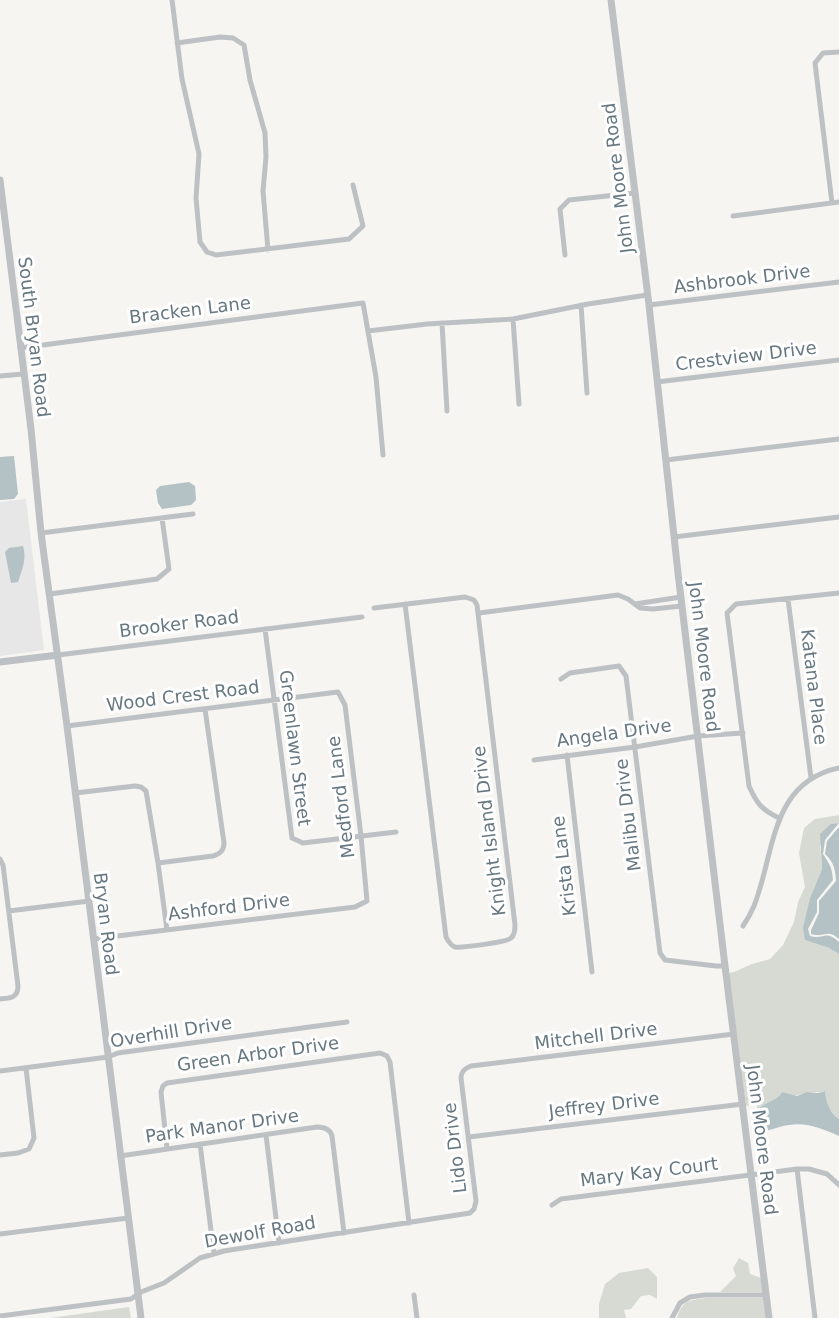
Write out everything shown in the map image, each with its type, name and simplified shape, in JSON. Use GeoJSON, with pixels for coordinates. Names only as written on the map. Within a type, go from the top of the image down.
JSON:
{"type":"FeatureCollection","features":[{"type":"Feature","properties":{"kind":"street"},"geometry":{"type":"LineString","coordinates":[[172,0],[182,79],[199,154],[196,198],[200,242],[207,252],[216,255],[349,239],[363,226],[353,185]]}},
{"type":"Feature","properties":{"kind":"street","name":"John Moore Road"},"geometry":{"type":"LineString","coordinates":[[611,0],[769,1318]]}},
{"type":"Feature","properties":{"kind":"street"},"geometry":{"type":"LineString","coordinates":[[177,43],[233,38],[244,45],[250,80],[265,133],[266,157],[263,191],[268,250]]}},
{"type":"Feature","properties":{"kind":"street"},"geometry":{"type":"LineString","coordinates":[[831,203],[815,63],[823,53],[839,52]]}},
{"type":"Feature","properties":{"kind":"street","name":"South Bryan Road"},"geometry":{"type":"LineString","coordinates":[[0,180],[31,429],[41,533]]}},
{"type":"Feature","properties":{"kind":"street"},"geometry":{"type":"LineString","coordinates":[[565,255],[560,209],[569,200],[635,193]]}},
{"type":"Feature","properties":{"kind":"street"},"geometry":{"type":"LineString","coordinates":[[734,216],[839,202]]}},
{"type":"Feature","properties":{"kind":"street","name":"Ashbrook Drive"},"geometry":{"type":"LineString","coordinates":[[649,305],[839,282]]}},
{"type":"Feature","properties":{"kind":"street"},"geometry":{"type":"LineString","coordinates":[[383,455],[376,377],[368,331],[442,323],[513,319],[647,295]]}},
{"type":"Feature","properties":{"kind":"street","name":"Bracken Lane"},"geometry":{"type":"LineString","coordinates":[[20,348],[363,303],[368,331]]}},
{"type":"Feature","properties":{"kind":"street"},"geometry":{"type":"LineString","coordinates":[[581,305],[587,393]]}},
{"type":"Feature","properties":{"kind":"street"},"geometry":{"type":"LineString","coordinates":[[513,319],[519,404]]}},
{"type":"Feature","properties":{"kind":"street"},"geometry":{"type":"LineString","coordinates":[[442,323],[447,411]]}},
{"type":"Feature","properties":{"kind":"street","name":"Crestview Drive"},"geometry":{"type":"LineString","coordinates":[[657,382],[839,360]]}},
{"type":"Feature","properties":{"kind":"street"},"geometry":{"type":"LineString","coordinates":[[0,376],[23,374]]}},
{"type":"Feature","properties":{"kind":"street"},"geometry":{"type":"LineString","coordinates":[[666,460],[839,439]]}},
{"type":"Feature","properties":{"kind":"street"},"geometry":{"type":"LineString","coordinates":[[41,533],[193,514]]}},
{"type":"Feature","properties":{"kind":"street"},"geometry":{"type":"LineString","coordinates":[[674,537],[839,517]]}},
{"type":"Feature","properties":{"kind":"street"},"geometry":{"type":"LineString","coordinates":[[50,594],[157,579],[169,569],[162,518]]}},
{"type":"Feature","properties":{"kind":"street","name":"Bryan Road"},"geometry":{"type":"LineString","coordinates":[[41,533],[141,1318]]}},
{"type":"Feature","properties":{"kind":"street"},"geometry":{"type":"LineString","coordinates":[[779,818],[766,812],[756,801],[749,786],[727,614],[736,604],[839,593]]}},
{"type":"Feature","properties":{"kind":"street"},"geometry":{"type":"LineString","coordinates":[[374,608],[465,597],[474,600],[478,613],[618,595],[640,608],[682,606]]}},
{"type":"Feature","properties":{"kind":"street"},"geometry":{"type":"LineString","coordinates":[[635,604],[681,597]]}},
{"type":"Feature","properties":{"kind":"street","name":"Katana Place"},"geometry":{"type":"LineString","coordinates":[[788,599],[811,778]]}},
{"type":"Feature","properties":{"kind":"street","name":"Knight Island Drive"},"geometry":{"type":"LineString","coordinates":[[405,604],[446,937],[450,944],[458,947],[505,941],[510,939],[514,933],[515,925],[478,613]]}},
{"type":"Feature","properties":{"kind":"street","name":"Brooker Road"},"geometry":{"type":"LineString","coordinates":[[0,662],[362,617]]}},
{"type":"Feature","properties":{"kind":"street","name":"Greenlawn Street"},"geometry":{"type":"LineString","coordinates":[[265,629],[292,838],[303,843],[396,832]]}},
{"type":"Feature","properties":{"kind":"street","name":"Malibu Drive"},"geometry":{"type":"LineString","coordinates":[[561,679],[570,673],[619,666],[626,676],[660,953],[665,960],[725,966]]}},
{"type":"Feature","properties":{"kind":"street","name":"Wood Crest Road"},"geometry":{"type":"LineString","coordinates":[[67,726],[338,692]]}},
{"type":"Feature","properties":{"kind":"street","name":"Medford Lane"},"geometry":{"type":"LineString","coordinates":[[338,692],[345,705],[368,901]]}},
{"type":"Feature","properties":{"kind":"street"},"geometry":{"type":"LineString","coordinates":[[158,863],[213,856],[220,854],[223,849],[205,709]]}},
{"type":"Feature","properties":{"kind":"street","name":"Angela Drive"},"geometry":{"type":"LineString","coordinates":[[534,760],[699,736],[743,733]]}},
{"type":"Feature","properties":{"kind":"street","name":"Krista Lane"},"geometry":{"type":"LineString","coordinates":[[567,755],[592,972]]}},
{"type":"Feature","properties":{"kind":"street"},"geometry":{"type":"LineString","coordinates":[[743,926],[754,905],[779,818],[797,790],[811,778],[839,768]]}},
{"type":"Feature","properties":{"kind":"street"},"geometry":{"type":"LineString","coordinates":[[75,793],[135,786],[144,788],[147,794],[167,930]]}},
{"type":"Feature","properties":{"kind":"street"},"geometry":{"type":"LineString","coordinates":[[0,859],[3,865],[18,990],[12,998],[0,999]]}},
{"type":"Feature","properties":{"kind":"street"},"geometry":{"type":"LineString","coordinates":[[9,911],[89,901]]}},
{"type":"Feature","properties":{"kind":"street","name":"Ashford Drive"},"geometry":{"type":"LineString","coordinates":[[93,939],[355,907],[368,901]]}},
{"type":"Feature","properties":{"kind":"street","name":"Overhill Drive"},"geometry":{"type":"LineString","coordinates":[[0,1071],[347,1022]]}},
{"type":"Feature","properties":{"kind":"street","name":"Mitchell Drive"},"geometry":{"type":"LineString","coordinates":[[463,1071],[471,1066],[734,1034]]}},
{"type":"Feature","properties":{"kind":"street","name":"Green Arbor Drive"},"geometry":{"type":"LineString","coordinates":[[167,1149],[161,1092],[167,1083],[380,1053],[385,1055],[390,1062],[409,1223]]}},
{"type":"Feature","properties":{"kind":"street"},"geometry":{"type":"LineString","coordinates":[[0,1155],[29,1149],[34,1138],[26,1068]]}},
{"type":"Feature","properties":{"kind":"street","name":"Lido Drive"},"geometry":{"type":"LineString","coordinates":[[463,1071],[461,1078],[476,1204],[472,1212],[464,1215]]}},
{"type":"Feature","properties":{"kind":"street","name":"Jeffrey Drive"},"geometry":{"type":"LineString","coordinates":[[469,1137],[742,1104]]}},
{"type":"Feature","properties":{"kind":"street","name":"Park Manor Drive"},"geometry":{"type":"LineString","coordinates":[[120,1155],[320,1127],[327,1129],[332,1136],[344,1233]]}},
{"type":"Feature","properties":{"kind":"street"},"geometry":{"type":"LineString","coordinates":[[266,1135],[279,1243]]}},
{"type":"Feature","properties":{"kind":"street"},"geometry":{"type":"LineString","coordinates":[[201,1144],[214,1254]]}},
{"type":"Feature","properties":{"kind":"street"},"geometry":{"type":"LineString","coordinates":[[796,1169],[815,1318]]}},
{"type":"Feature","properties":{"kind":"street","name":"Mary Kay Court"},"geometry":{"type":"LineString","coordinates":[[552,1205],[561,1199],[796,1169],[809,1169],[827,1174],[839,1185]]}},
{"type":"Feature","properties":{"kind":"street","name":"Dewolf Road"},"geometry":{"type":"LineString","coordinates":[[0,1316],[131,1299],[164,1283],[200,1258],[214,1254],[464,1215]]}},
{"type":"Feature","properties":{"kind":"street"},"geometry":{"type":"LineString","coordinates":[[0,1234],[128,1218]]}},
{"type":"Feature","properties":{"kind":"street"},"geometry":{"type":"LineString","coordinates":[[414,1295],[417,1318]]}},
{"type":"Feature","properties":{"kind":"street"},"geometry":{"type":"LineString","coordinates":[[672,1318],[680,1303],[690,1297],[766,1295]]}},
{"type":"Feature","properties":{"kind":"shaded area"},"geometry":{"type":"Polygon","coordinates":[[[14,456],[18,494],[14,499],[0,500],[0,457],[14,456]]]}},
{"type":"Feature","properties":{"kind":"shaded area"},"geometry":{"type":"Polygon","coordinates":[[[189,482],[195,486],[196,500],[191,505],[162,509],[158,503],[156,490],[160,486],[189,482]]]}},
{"type":"Feature","properties":{"kind":"shaded area"},"geometry":{"type":"Polygon","coordinates":[[[26,499],[44,650],[0,656],[0,502],[26,499]]]}},
{"type":"Feature","properties":{"kind":"shaded area"},"geometry":{"type":"Polygon","coordinates":[[[23,546],[24,560],[21,573],[18,582],[11,583],[5,552],[9,548],[23,546]]]}},
{"type":"Feature","properties":{"kind":"shaded area"},"geometry":{"type":"Polygon","coordinates":[[[839,815],[839,823],[831,825],[820,846],[822,869],[810,898],[805,940],[839,954],[839,1119],[829,1107],[825,1091],[794,1096],[782,1092],[757,1111],[757,1104],[746,1106],[729,973],[770,959],[783,945],[794,922],[798,902],[805,887],[799,853],[804,828],[815,819],[839,815]]]}},
{"type":"Feature","properties":{"kind":"shaded area"},"geometry":{"type":"Polygon","coordinates":[[[839,823],[825,840],[823,854],[830,866],[833,880],[817,900],[817,912],[808,929],[810,936],[828,935],[839,942],[839,954],[805,940],[803,928],[810,898],[822,869],[820,834],[831,824],[839,823]]]}},
{"type":"Feature","properties":{"kind":"shaded area"},"geometry":{"type":"Polygon","coordinates":[[[839,827],[839,939],[831,934],[811,934],[811,930],[819,913],[819,901],[836,881],[834,866],[825,854],[827,841],[839,827]]]}},
{"type":"Feature","properties":{"kind":"shaded area"},"geometry":{"type":"Polygon","coordinates":[[[825,1091],[829,1107],[839,1119],[839,1136],[802,1124],[761,1131],[757,1111],[782,1092],[797,1096],[807,1092],[825,1091]]]}},
{"type":"Feature","properties":{"kind":"shaded area"},"geometry":{"type":"Polygon","coordinates":[[[739,1258],[748,1263],[750,1274],[761,1278],[763,1292],[720,1292],[736,1276],[733,1268],[739,1258]]]}},
{"type":"Feature","properties":{"kind":"shaded area"},"geometry":{"type":"Polygon","coordinates":[[[648,1268],[657,1277],[657,1299],[650,1295],[641,1296],[631,1309],[624,1310],[626,1318],[599,1318],[599,1304],[605,1284],[619,1273],[648,1268]]]}},
{"type":"Feature","properties":{"kind":"shaded area"},"geometry":{"type":"Polygon","coordinates":[[[764,1298],[766,1318],[677,1318],[684,1304],[696,1299],[764,1298]]]}},
{"type":"Feature","properties":{"kind":"shaded area"},"geometry":{"type":"Polygon","coordinates":[[[129,1307],[131,1318],[50,1318],[129,1307]]]}}]}
